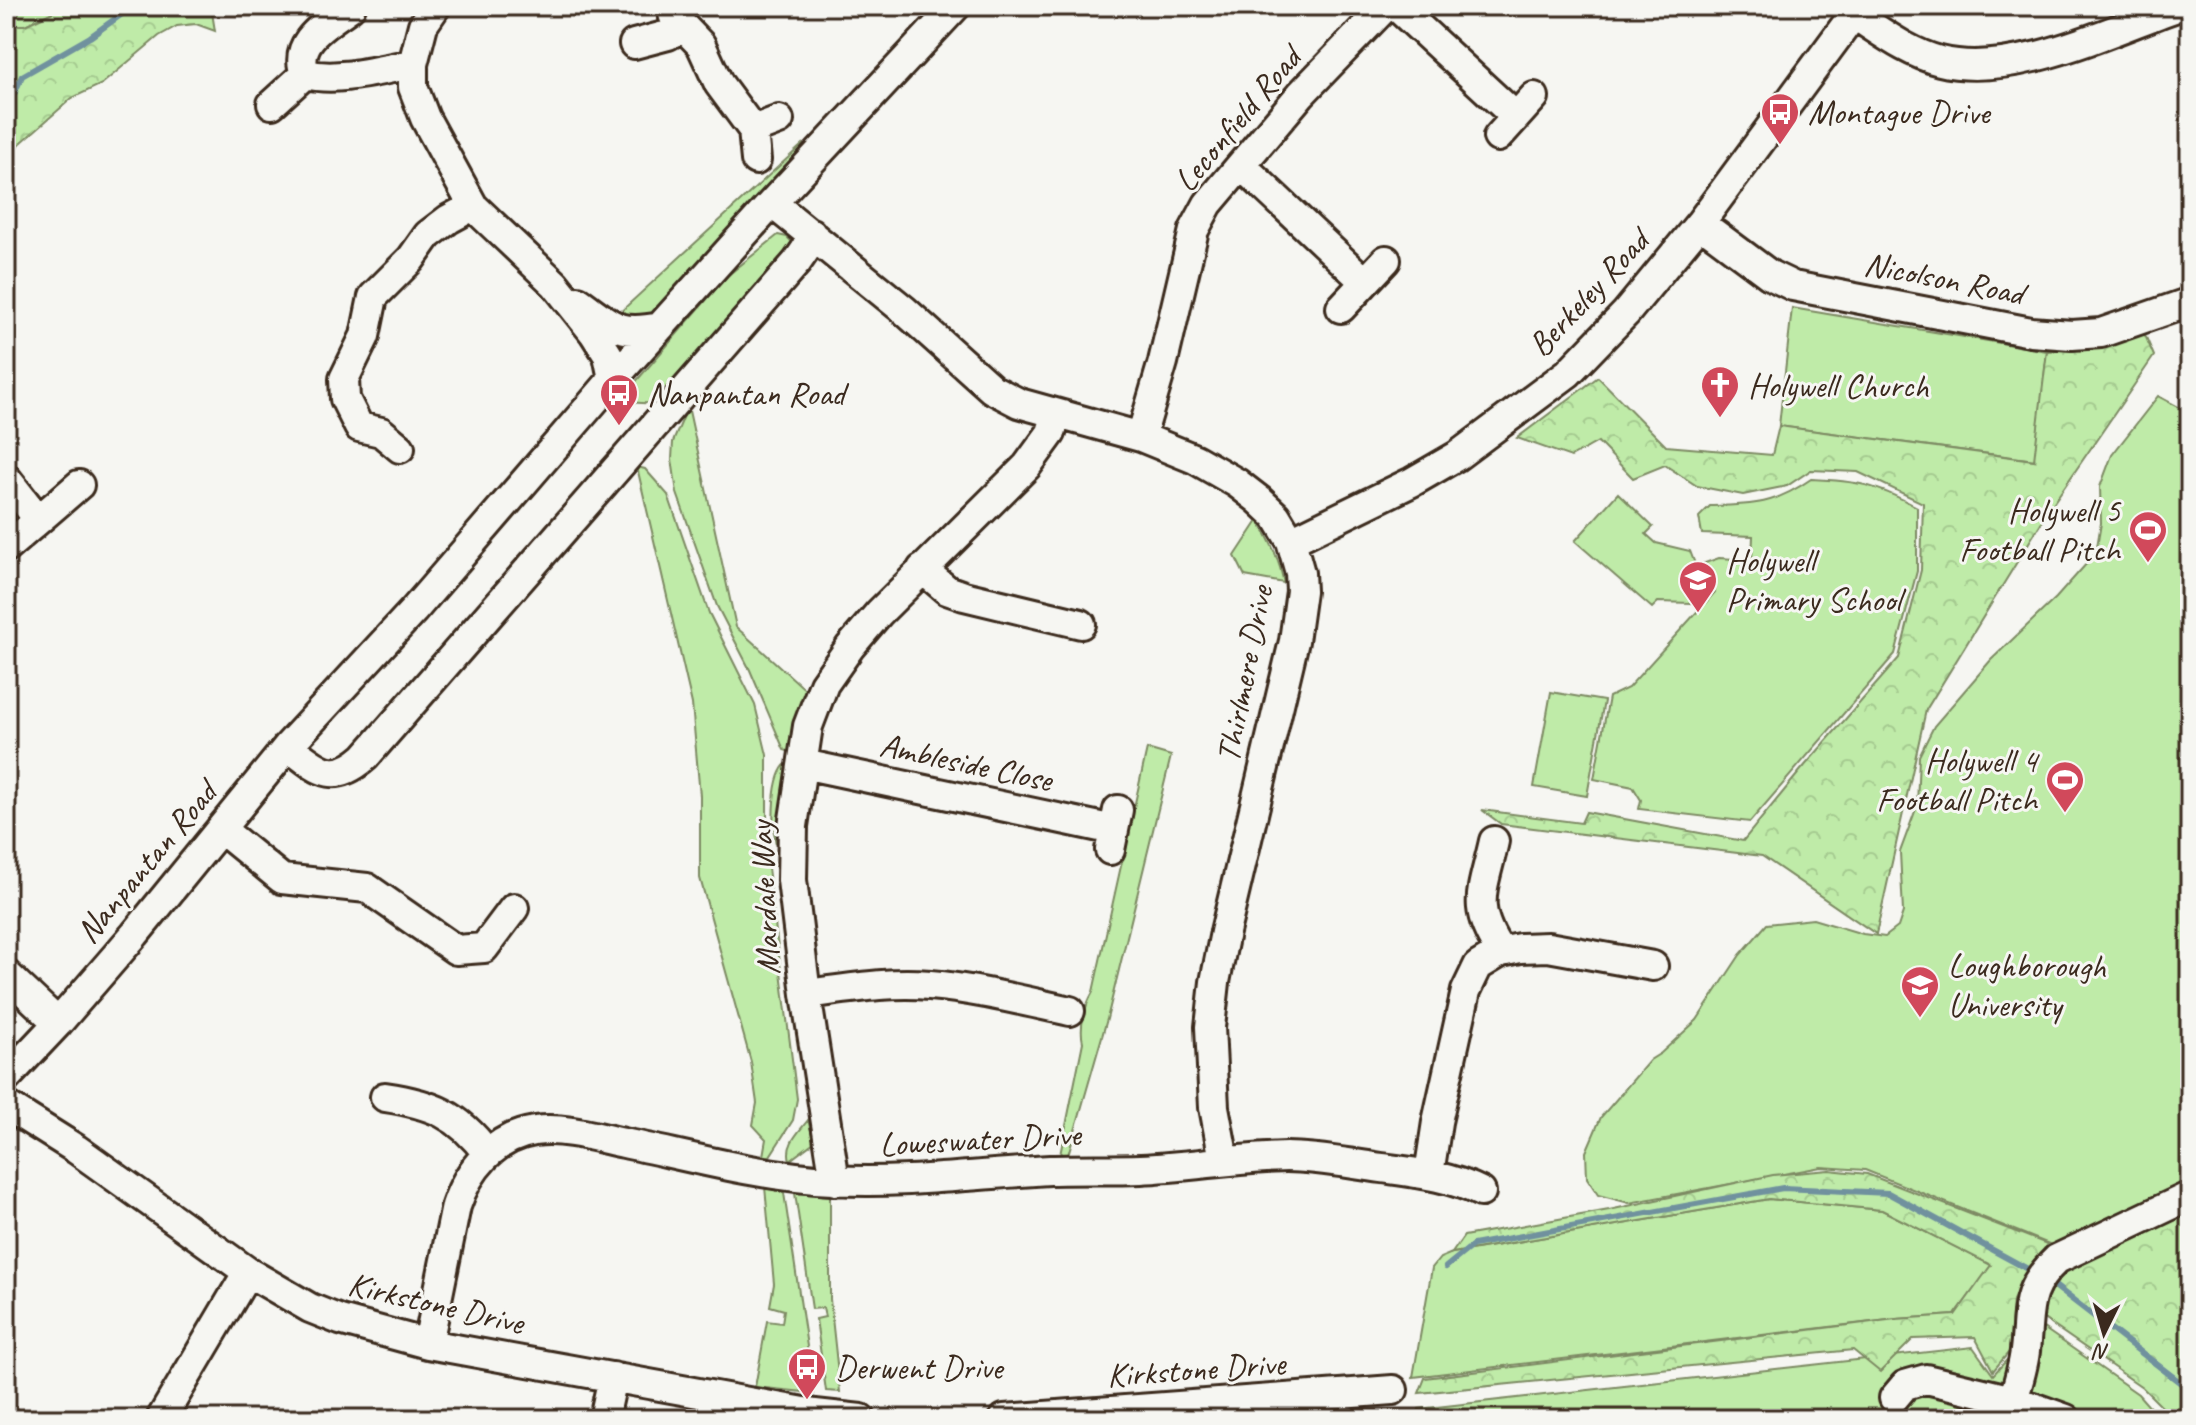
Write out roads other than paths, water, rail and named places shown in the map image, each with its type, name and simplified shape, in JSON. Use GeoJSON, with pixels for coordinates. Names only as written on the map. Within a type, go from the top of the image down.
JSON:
{"type":"FeatureCollection","features":[{"type":"Feature","properties":{"kind":"street"},"geometry":{"type":"LineString","coordinates":[[305,74],[301,63],[310,36],[351,6]]}},
{"type":"Feature","properties":{"kind":"street"},"geometry":{"type":"LineString","coordinates":[[436,6],[423,25],[413,64],[413,87],[425,118],[473,206],[555,284],[608,355],[613,379]]}},
{"type":"Feature","properties":{"kind":"street","name":"Nanpantan Road"},"geometry":{"type":"LineString","coordinates":[[6,1078],[58,1023],[222,830],[288,746],[414,610],[613,379],[956,6]]}},
{"type":"Feature","properties":{"kind":"street","name":"Leconfield Road"},"geometry":{"type":"LineString","coordinates":[[1141,437],[1163,362],[1194,230],[1208,204],[1301,94],[1386,6]]}},
{"type":"Feature","properties":{"kind":"street"},"geometry":{"type":"LineString","coordinates":[[1396,6],[1516,117]]}},
{"type":"Feature","properties":{"kind":"street"},"geometry":{"type":"LineString","coordinates":[[1857,10],[1908,48],[1938,61],[1973,66],[2018,61],[2179,6]]}},
{"type":"Feature","properties":{"kind":"street","name":"Berkeley Road"},"geometry":{"type":"LineString","coordinates":[[1291,541],[1412,482],[1457,456],[1568,373],[1626,313],[1700,223],[1857,10]]}},
{"type":"Feature","properties":{"kind":"street"},"geometry":{"type":"LineString","coordinates":[[634,44],[668,35],[677,17],[701,45],[719,84],[753,130],[756,160]]}},
{"type":"Feature","properties":{"kind":"street"},"geometry":{"type":"LineString","coordinates":[[305,74],[337,76],[413,64]]}},
{"type":"Feature","properties":{"kind":"street"},"geometry":{"type":"LineString","coordinates":[[272,104],[305,74]]}},
{"type":"Feature","properties":{"kind":"street"},"geometry":{"type":"LineString","coordinates":[[753,130],[779,120]]}},
{"type":"Feature","properties":{"kind":"street"},"geometry":{"type":"LineString","coordinates":[[1241,165],[1364,281]]}},
{"type":"Feature","properties":{"kind":"street","name":"Thirlmere Drive"},"geometry":{"type":"LineString","coordinates":[[772,203],[904,310],[992,389],[1019,403],[1141,437],[1195,459],[1237,483],[1276,516],[1291,541],[1300,573],[1301,591],[1294,641],[1225,932],[1210,1027],[1214,1107],[1224,1160]]}},
{"type":"Feature","properties":{"kind":"street"},"geometry":{"type":"LineString","coordinates":[[400,448],[381,432],[352,435],[344,379],[365,336],[366,290],[411,259],[428,235],[473,206]]}},
{"type":"Feature","properties":{"kind":"street","name":"Nicolson Road"},"geometry":{"type":"LineString","coordinates":[[1700,223],[1770,275],[1793,286],[2031,332],[2072,335],[2101,333],[2190,302]]}},
{"type":"Feature","properties":{"kind":"street"},"geometry":{"type":"LineString","coordinates":[[288,746],[316,767],[336,774],[351,769],[365,757],[724,348],[797,262],[806,249],[811,233]]}},
{"type":"Feature","properties":{"kind":"street"},"geometry":{"type":"LineString","coordinates":[[1341,308],[1386,260]]}},
{"type":"Feature","properties":{"kind":"street"},"geometry":{"type":"LineString","coordinates":[[555,284],[620,329],[636,332],[660,327]]}},
{"type":"Feature","properties":{"kind":"street","name":"Mardale Way"},"geometry":{"type":"LineString","coordinates":[[835,1181],[792,880],[793,826],[814,704],[824,684],[879,613],[1027,466],[1051,433],[1056,415]]}},
{"type":"Feature","properties":{"kind":"street"},"geometry":{"type":"LineString","coordinates":[[6,478],[38,519]]}},
{"type":"Feature","properties":{"kind":"street"},"geometry":{"type":"LineString","coordinates":[[6,548],[79,485]]}},
{"type":"Feature","properties":{"kind":"street"},"geometry":{"type":"LineString","coordinates":[[922,569],[947,590],[1080,625]]}},
{"type":"Feature","properties":{"kind":"street","name":"Ambleside Close"},"geometry":{"type":"LineString","coordinates":[[803,764],[1114,830]]}},
{"type":"Feature","properties":{"kind":"street"},"geometry":{"type":"LineString","coordinates":[[222,830],[282,879],[367,888],[456,950],[484,948],[514,908]]}},
{"type":"Feature","properties":{"kind":"street"},"geometry":{"type":"LineString","coordinates":[[1494,841],[1480,905],[1485,929],[1501,952]]}},
{"type":"Feature","properties":{"kind":"street"},"geometry":{"type":"LineString","coordinates":[[1429,1174],[1437,1122],[1466,991],[1478,966],[1501,952],[1520,948],[1548,947],[1642,959]]}},
{"type":"Feature","properties":{"kind":"street"},"geometry":{"type":"LineString","coordinates":[[6,974],[58,1023]]}},
{"type":"Feature","properties":{"kind":"street"},"geometry":{"type":"LineString","coordinates":[[806,994],[902,984],[929,985],[991,994],[1070,1012]]}},
{"type":"Feature","properties":{"kind":"street","name":"Kirkstone Drive"},"geometry":{"type":"LineString","coordinates":[[6,1105],[76,1149],[248,1272],[310,1308],[340,1320],[428,1344],[815,1417],[861,1419]]}},
{"type":"Feature","properties":{"kind":"street"},"geometry":{"type":"LineString","coordinates":[[402,1107],[432,1106],[450,1115],[487,1153]]}},
{"type":"Feature","properties":{"kind":"street","name":"Loweswater Drive"},"geometry":{"type":"LineString","coordinates":[[428,1344],[456,1206],[473,1169],[487,1153],[516,1136],[548,1130],[781,1175],[835,1181],[933,1179],[1053,1170],[1143,1169],[1289,1157],[1429,1174],[1456,1180],[1481,1192]]}},
{"type":"Feature","properties":{"kind":"street"},"geometry":{"type":"LineString","coordinates":[[2013,1400],[2025,1351],[2027,1307],[2041,1278],[2057,1259],[2190,1196]]}},
{"type":"Feature","properties":{"kind":"street"},"geometry":{"type":"LineString","coordinates":[[161,1419],[248,1272]]}},
{"type":"Feature","properties":{"kind":"street"},"geometry":{"type":"LineString","coordinates":[[604,1419],[613,1377]]}},
{"type":"Feature","properties":{"kind":"street"},"geometry":{"type":"LineString","coordinates":[[1894,1398],[1905,1385],[1926,1379],[2013,1400],[2066,1419]]}},
{"type":"Feature","properties":{"kind":"street","name":"Kirkstone Drive"},"geometry":{"type":"LineString","coordinates":[[1004,1419],[1260,1410],[1393,1390]]}},
{"type":"Feature","properties":{"kind":"waterway"},"geometry":{"type":"LineString","coordinates":[[6,95],[14,94],[22,76],[90,37],[133,6]]}},
{"type":"Feature","properties":{"kind":"waterway"},"geometry":{"type":"LineString","coordinates":[[1446,1267],[1473,1245],[1783,1188],[1888,1193],[2033,1272]]}},
{"type":"Feature","properties":{"kind":"waterway"},"geometry":{"type":"LineString","coordinates":[[2047,1280],[2190,1390]]}},
{"type":"Feature","properties":{"kind":"place","name":"Montague Drive"},"geometry":{"type":"Point","coordinates":[1780,146]}},
{"type":"Feature","properties":{"kind":"place","name":"Holywell Church"},"geometry":{"type":"Point","coordinates":[1720,419]}},
{"type":"Feature","properties":{"kind":"place","name":"Nanpantan Road"},"geometry":{"type":"Point","coordinates":[619,427]}},
{"type":"Feature","properties":{"kind":"place","name":"Holywell 5 Football Pitch"},"geometry":{"type":"Point","coordinates":[2148,564]}},
{"type":"Feature","properties":{"kind":"place","name":"Holywell Primary School"},"geometry":{"type":"Point","coordinates":[1698,614]}},
{"type":"Feature","properties":{"kind":"place","name":"Holywell 4 Football Pitch"},"geometry":{"type":"Point","coordinates":[2065,814]}},
{"type":"Feature","properties":{"kind":"place","name":"Loughborough University"},"geometry":{"type":"Point","coordinates":[1920,1019]}},
{"type":"Feature","properties":{"kind":"place","name":"Derwent Drive"},"geometry":{"type":"Point","coordinates":[807,1401]}}]}
